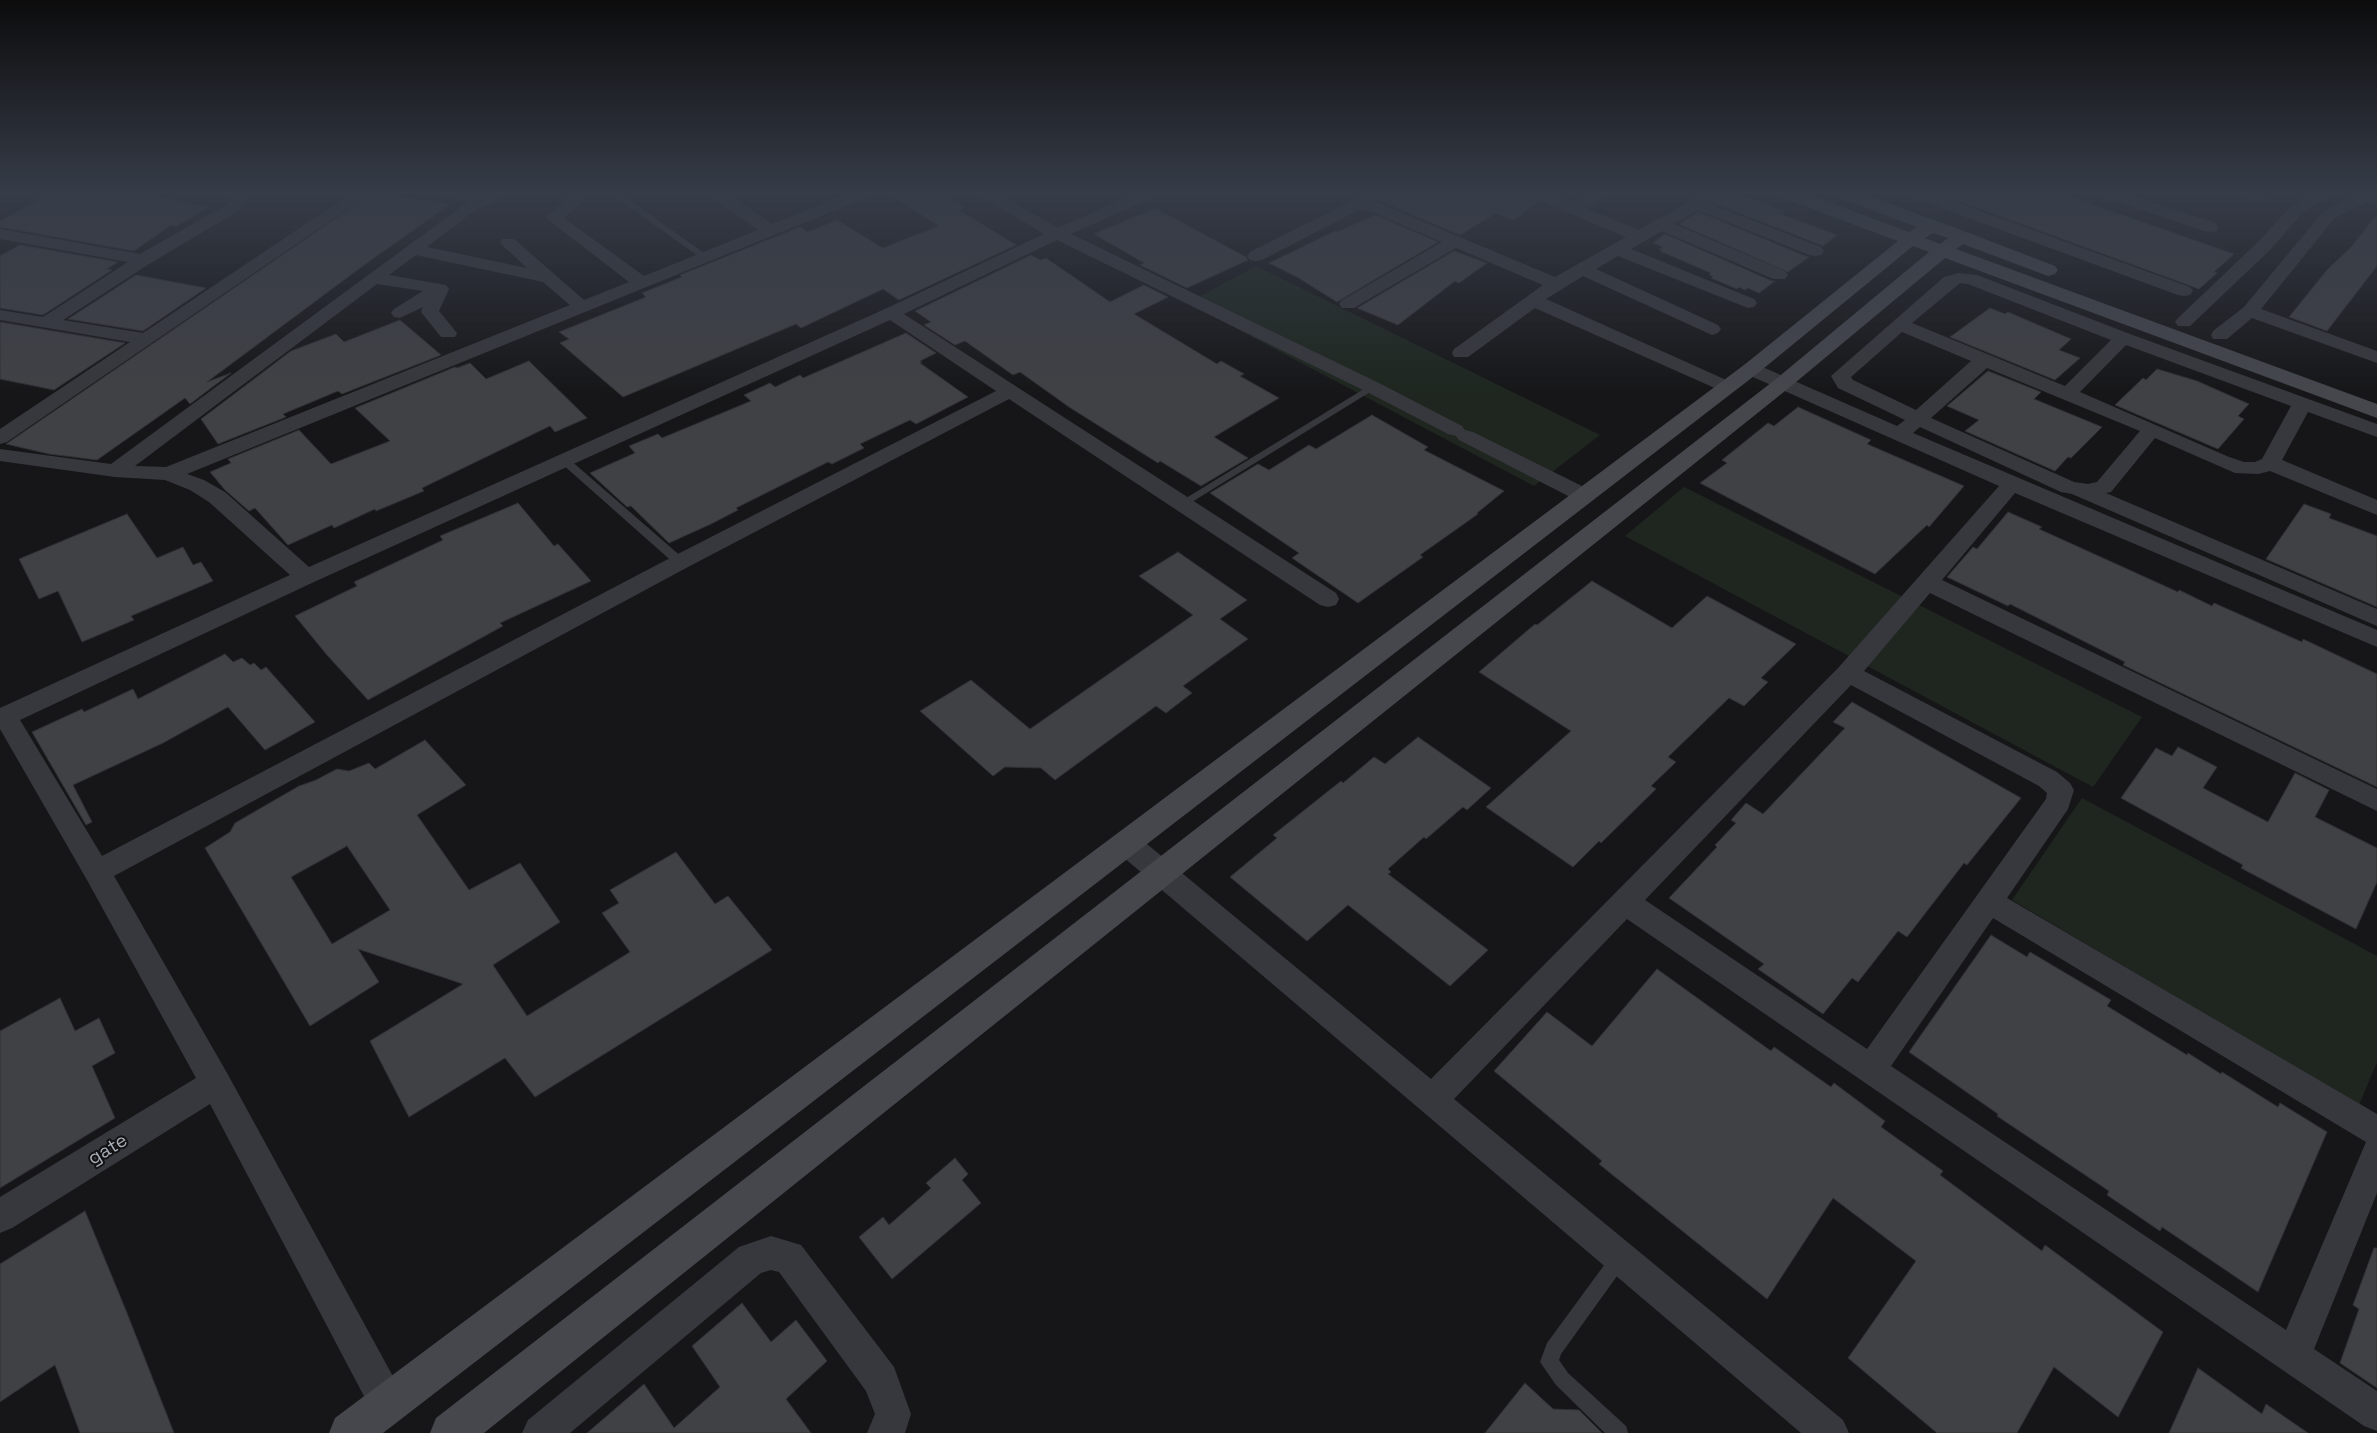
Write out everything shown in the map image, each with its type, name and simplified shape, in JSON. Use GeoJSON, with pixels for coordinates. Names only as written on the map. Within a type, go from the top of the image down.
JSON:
{"type":"FeatureCollection","features":[{"type":"Feature","properties":{"kind":"street"},"geometry":{"type":"LineString","coordinates":[[46,323],[143,260]]}},
{"type":"Feature","properties":{"kind":"street"},"geometry":{"type":"LineString","coordinates":[[0,438],[265,260]]}},
{"type":"Feature","properties":{"kind":"street"},"geometry":{"type":"LineString","coordinates":[[115,471],[399,260]]}},
{"type":"Feature","properties":{"kind":"street"},"geometry":{"type":"LineString","coordinates":[[464,260],[547,278]]}},
{"type":"Feature","properties":{"kind":"street"},"geometry":{"type":"LineString","coordinates":[[526,260],[581,306]]}},
{"type":"Feature","properties":{"kind":"street"},"geometry":{"type":"LineString","coordinates":[[612,260],[642,282]]}},
{"type":"Feature","properties":{"kind":"street"},"geometry":{"type":"LineString","coordinates":[[168,474],[695,260]]}},
{"type":"Feature","properties":{"kind":"street"},"geometry":{"type":"LineString","coordinates":[[388,1404],[216,1083],[97,872],[2,718],[306,577],[891,313],[1003,260]]}},
{"type":"Feature","properties":{"kind":"street"},"geometry":{"type":"LineString","coordinates":[[1110,260],[1372,387],[1583,495]]}},
{"type":"Feature","properties":{"kind":"street"},"geometry":{"type":"LineString","coordinates":[[1348,304],[1423,260]]}},
{"type":"Feature","properties":{"kind":"street"},"geometry":{"type":"LineString","coordinates":[[1497,260],[1556,284]]}},
{"type":"Feature","properties":{"kind":"street"},"geometry":{"type":"LineString","coordinates":[[1461,353],[1556,284],[1598,260]]}},
{"type":"Feature","properties":{"kind":"street"},"geometry":{"type":"LineString","coordinates":[[1643,260],[1748,303]]}},
{"type":"Feature","properties":{"kind":"street"},"geometry":{"type":"LineString","coordinates":[[1744,260],[1779,275]]}},
{"type":"Feature","properties":{"kind":"street"},"geometry":{"type":"LineString","coordinates":[[350,1433],[1583,495],[1751,368],[1899,260]]}},
{"type":"Feature","properties":{"kind":"street"},"geometry":{"type":"LineString","coordinates":[[451,1433],[1783,383],[1907,260]]}},
{"type":"Feature","properties":{"kind":"street"},"geometry":{"type":"LineString","coordinates":[[1982,260],[2377,411]]}},
{"type":"Feature","properties":{"kind":"street"},"geometry":{"type":"LineString","coordinates":[[2022,260],[2184,322],[2377,392]]}},
{"type":"Feature","properties":{"kind":"street"},"geometry":{"type":"LineString","coordinates":[[2098,260],[2184,291]]}},
{"type":"Feature","properties":{"kind":"street"},"geometry":{"type":"LineString","coordinates":[[2184,322],[2249,260]]}},
{"type":"Feature","properties":{"kind":"street"},"geometry":{"type":"LineString","coordinates":[[2220,335],[2250,311],[2292,260]]}},
{"type":"Feature","properties":{"kind":"street"},"geometry":{"type":"LineString","coordinates":[[1582,269],[1712,328]]}},
{"type":"Feature","properties":{"kind":"street"},"geometry":{"type":"LineString","coordinates":[[375,278],[440,289]]}},
{"type":"Feature","properties":{"kind":"street"},"geometry":{"type":"LineString","coordinates":[[2152,429],[2104,488],[2088,491],[2068,487],[1918,419],[1845,384],[1841,376],[1950,282],[1958,278],[1971,279],[2123,338],[2377,431]]}},
{"type":"Feature","properties":{"kind":"street"},"geometry":{"type":"LineString","coordinates":[[400,314],[440,289]]}},
{"type":"Feature","properties":{"kind":"street"},"geometry":{"type":"LineString","coordinates":[[440,289],[430,312],[448,333]]}},
{"type":"Feature","properties":{"kind":"street"},"geometry":{"type":"LineString","coordinates":[[1535,301],[1726,387]]}},
{"type":"Feature","properties":{"kind":"street"},"geometry":{"type":"LineString","coordinates":[[2250,311],[2377,356]]}},
{"type":"Feature","properties":{"kind":"street"},"geometry":{"type":"LineString","coordinates":[[891,313],[1328,598]]}},
{"type":"Feature","properties":{"kind":"street"},"geometry":{"type":"LineString","coordinates":[[0,316],[145,339]]}},
{"type":"Feature","properties":{"kind":"street"},"geometry":{"type":"LineString","coordinates":[[1900,325],[2242,468],[2258,468],[2270,463],[2302,407],[2298,402]]}},
{"type":"Feature","properties":{"kind":"street"},"geometry":{"type":"LineString","coordinates":[[2068,394],[2123,338]]}},
{"type":"Feature","properties":{"kind":"street"},"geometry":{"type":"LineString","coordinates":[[1900,434],[1984,360]]}},
{"type":"Feature","properties":{"kind":"street"},"geometry":{"type":"LineString","coordinates":[[1751,368],[2012,484],[2377,639]]}},
{"type":"Feature","properties":{"kind":"street"},"geometry":{"type":"LineString","coordinates":[[97,872],[680,562],[1010,391]]}},
{"type":"Feature","properties":{"kind":"street"},"geometry":{"type":"LineString","coordinates":[[0,455],[115,471],[168,474],[197,485],[217,498],[306,577]]}},
{"type":"Feature","properties":{"kind":"street"},"geometry":{"type":"LineString","coordinates":[[2270,463],[2377,508]]}},
{"type":"Feature","properties":{"kind":"street"},"geometry":{"type":"LineString","coordinates":[[1433,1099],[1848,673],[2012,484]]}},
{"type":"Feature","properties":{"kind":"street"},"geometry":{"type":"LineString","coordinates":[[2078,489],[2377,618]]}},
{"type":"Feature","properties":{"kind":"street"},"geometry":{"type":"LineString","coordinates":[[1927,582],[2377,801]]}},
{"type":"Feature","properties":{"kind":"street"},"geometry":{"type":"LineString","coordinates":[[1848,673],[2048,779],[2061,790],[2059,802],[1871,1069]]}},
{"type":"Feature","properties":{"kind":"street"},"geometry":{"type":"LineString","coordinates":[[1126,844],[1830,1433]]}},
{"type":"Feature","properties":{"kind":"street"},"geometry":{"type":"LineString","coordinates":[[1989,901],[2377,1131]]}},
{"type":"Feature","properties":{"kind":"street"},"geometry":{"type":"LineString","coordinates":[[1625,902],[2377,1412]]}},
{"type":"Feature","properties":{"kind":"street","name":"gate"},"geometry":{"type":"LineString","coordinates":[[0,1216],[216,1083]]}},
{"type":"Feature","properties":{"kind":"street"},"geometry":{"type":"LineString","coordinates":[[2293,1355],[2377,1154]]}},
{"type":"Feature","properties":{"kind":"street"},"geometry":{"type":"LineString","coordinates":[[542,1433],[751,1259],[770,1253],[789,1257],[881,1380],[893,1414],[886,1433]]}},
{"type":"Feature","properties":{"kind":"lane"},"geometry":{"type":"LineString","coordinates":[[1183,503],[1372,387]]}},
{"type":"Feature","properties":{"kind":"lane"},"geometry":{"type":"LineString","coordinates":[[565,461],[680,562]]}},
{"type":"Feature","properties":{"kind":"lane"},"geometry":{"type":"LineString","coordinates":[[1619,1433],[1562,1379],[1549,1362],[1553,1349],[1621,1257]]}},
{"type":"Feature","properties":{"kind":"shaded area"},"geometry":{"type":"Polygon","coordinates":[[[1256,266],[1600,435],[1534,486],[1188,303],[1256,266]]]}},
{"type":"Feature","properties":{"kind":"shaded area"},"geometry":{"type":"Polygon","coordinates":[[[1684,487],[2142,717],[2093,787],[1625,536],[1684,487]]]}},
{"type":"Feature","properties":{"kind":"shaded area"},"geometry":{"type":"Polygon","coordinates":[[[2082,798],[2377,956],[2377,1062],[2359,1105],[2012,900],[2082,798]]]}},
{"type":"Feature","properties":{"kind":"building"},"geometry":{"type":"Polygon","coordinates":[[[0,260],[106,260],[118,262],[107,269],[112,270],[43,315],[0,308],[0,260]]]}},
{"type":"Feature","properties":{"kind":"building"},"geometry":{"type":"Polygon","coordinates":[[[275,260],[371,260],[207,382],[231,373],[190,404],[185,398],[97,460],[49,454],[6,444],[275,260]]]}},
{"type":"Feature","properties":{"kind":"building"},"geometry":{"type":"Polygon","coordinates":[[[718,260],[984,260],[899,300],[883,289],[801,328],[796,324],[623,397],[560,343],[569,339],[559,332],[646,297],[642,293],[682,277],[680,275],[718,260]]]}},
{"type":"Feature","properties":{"kind":"building"},"geometry":{"type":"Polygon","coordinates":[[[1021,260],[1049,260],[1110,302],[1144,285],[1168,297],[1134,314],[1217,364],[1221,361],[1244,374],[1240,376],[1279,398],[1214,437],[1248,458],[1201,486],[1160,461],[1158,463],[1069,407],[1020,372],[1013,375],[965,341],[955,345],[924,325],[931,322],[915,311],[1021,260]]]}},
{"type":"Feature","properties":{"kind":"building"},"geometry":{"type":"Polygon","coordinates":[[[1139,260],[1248,260],[1187,288],[1140,265],[1144,263],[1139,260]]]}},
{"type":"Feature","properties":{"kind":"building"},"geometry":{"type":"Polygon","coordinates":[[[1275,260],[1408,260],[1337,302],[1297,277],[1269,263],[1275,260]]]}},
{"type":"Feature","properties":{"kind":"building"},"geometry":{"type":"Polygon","coordinates":[[[1439,260],[1478,260],[1487,263],[1459,283],[1455,281],[1398,325],[1357,308],[1439,260]]]}},
{"type":"Feature","properties":{"kind":"building"},"geometry":{"type":"Polygon","coordinates":[[[1681,260],[1724,260],[1775,281],[1759,293],[1748,288],[1745,290],[1739,287],[1737,289],[1711,278],[1713,276],[1709,275],[1711,273],[1681,260]]]}},
{"type":"Feature","properties":{"kind":"building"},"geometry":{"type":"Polygon","coordinates":[[[1760,260],[1805,260],[1788,272],[1760,260]]]}},
{"type":"Feature","properties":{"kind":"building"},"geometry":{"type":"Polygon","coordinates":[[[2120,260],[2227,260],[2214,272],[2217,273],[2199,289],[2120,260]]]}},
{"type":"Feature","properties":{"kind":"building"},"geometry":{"type":"Polygon","coordinates":[[[2338,260],[2377,260],[2377,266],[2327,331],[2289,317],[2338,260]]]}},
{"type":"Feature","properties":{"kind":"building"},"geometry":{"type":"Polygon","coordinates":[[[136,275],[206,288],[143,331],[68,319],[136,275]]]}},
{"type":"Feature","properties":{"kind":"building"},"geometry":{"type":"Polygon","coordinates":[[[1990,308],[2005,314],[2008,312],[2071,339],[2059,350],[2080,358],[2055,380],[1950,337],[1990,308]]]}},
{"type":"Feature","properties":{"kind":"building"},"geometry":{"type":"Polygon","coordinates":[[[400,320],[441,355],[342,394],[338,391],[283,414],[286,417],[218,444],[201,419],[291,351],[336,334],[344,342],[400,320]]]}},
{"type":"Feature","properties":{"kind":"building"},"geometry":{"type":"Polygon","coordinates":[[[0,322],[125,343],[54,390],[0,379],[0,322]]]}},
{"type":"Feature","properties":{"kind":"building"},"geometry":{"type":"Polygon","coordinates":[[[906,333],[936,353],[920,361],[922,362],[920,363],[968,397],[916,424],[910,420],[860,444],[864,448],[832,464],[828,462],[736,508],[738,510],[711,524],[669,543],[631,506],[627,507],[590,473],[635,453],[629,446],[658,434],[662,438],[751,401],[744,395],[770,383],[775,387],[800,375],[803,378],[906,333]]]}},
{"type":"Feature","properties":{"kind":"building"},"geometry":{"type":"Polygon","coordinates":[[[529,361],[587,418],[555,432],[550,426],[422,488],[424,491],[376,511],[375,509],[334,528],[332,525],[288,545],[255,508],[249,511],[225,490],[210,472],[231,463],[228,459],[299,430],[331,464],[390,441],[355,408],[455,367],[470,363],[486,379],[529,361]]]}},
{"type":"Feature","properties":{"kind":"building"},"geometry":{"type":"Polygon","coordinates":[[[2157,369],[2197,381],[2249,404],[2238,416],[2244,419],[2218,449],[2115,405],[2143,378],[2146,380],[2157,369]]]}},
{"type":"Feature","properties":{"kind":"building"},"geometry":{"type":"Polygon","coordinates":[[[1988,371],[2041,392],[2034,399],[2102,427],[2055,471],[1965,431],[1979,420],[1947,406],[1988,371]]]}},
{"type":"Feature","properties":{"kind":"building"},"geometry":{"type":"Polygon","coordinates":[[[1798,407],[1871,440],[1867,444],[1964,486],[1929,527],[1927,525],[1875,574],[1700,483],[1727,463],[1722,460],[1768,423],[1774,426],[1798,407]]]}},
{"type":"Feature","properties":{"kind":"building"},"geometry":{"type":"Polygon","coordinates":[[[1372,415],[1428,447],[1424,450],[1504,491],[1478,514],[1420,555],[1423,557],[1358,603],[1292,558],[1299,553],[1210,493],[1258,464],[1269,470],[1309,445],[1316,449],[1372,415]]]}},
{"type":"Feature","properties":{"kind":"building"},"geometry":{"type":"Polygon","coordinates":[[[518,503],[554,546],[558,544],[591,581],[500,623],[503,626],[368,700],[295,616],[357,586],[354,582],[443,540],[440,536],[518,503]]]}},
{"type":"Feature","properties":{"kind":"building"},"geometry":{"type":"Polygon","coordinates":[[[2304,504],[2331,514],[2329,518],[2377,536],[2377,607],[2266,559],[2304,504]]]}},
{"type":"Feature","properties":{"kind":"building"},"geometry":{"type":"Polygon","coordinates":[[[2008,512],[2042,527],[2039,529],[2178,592],[2179,590],[2212,606],[2214,603],[2302,642],[2303,639],[2377,674],[2377,787],[2123,665],[2125,662],[2010,604],[2008,606],[1947,577],[1973,547],[1977,549],[2008,512]]]}},
{"type":"Feature","properties":{"kind":"building"},"geometry":{"type":"Polygon","coordinates":[[[127,514],[157,558],[183,547],[193,565],[201,562],[213,581],[131,616],[134,620],[82,642],[58,591],[39,599],[19,559],[127,514]]]}},
{"type":"Feature","properties":{"kind":"building"},"geometry":{"type":"Polygon","coordinates":[[[1178,552],[1247,600],[1220,619],[1248,639],[1183,686],[1192,693],[1166,713],[1156,706],[1055,780],[1041,768],[1005,767],[993,776],[920,711],[971,680],[1030,729],[1193,615],[1139,576],[1178,552]]]}},
{"type":"Feature","properties":{"kind":"building"},"geometry":{"type":"Polygon","coordinates":[[[1592,581],[1672,628],[1707,596],[1796,644],[1761,678],[1768,682],[1744,706],[1729,698],[1668,757],[1676,762],[1651,786],[1656,789],[1601,843],[1599,841],[1573,867],[1486,807],[1571,731],[1479,672],[1535,624],[1537,625],[1592,581]]]}},
{"type":"Feature","properties":{"kind":"building"},"geometry":{"type":"Polygon","coordinates":[[[225,654],[233,662],[242,658],[250,665],[254,663],[261,670],[266,667],[315,722],[265,750],[228,707],[163,743],[73,785],[92,822],[86,825],[32,732],[82,709],[84,712],[133,689],[138,699],[225,654]]]}},
{"type":"Feature","properties":{"kind":"building"},"geometry":{"type":"Polygon","coordinates":[[[1852,702],[2021,798],[1967,865],[1964,863],[1907,937],[1898,931],[1858,982],[1852,978],[1823,1014],[1758,969],[1764,964],[1669,898],[1717,847],[1715,845],[1736,823],[1731,820],[1746,803],[1763,814],[1845,728],[1833,722],[1852,702]]]}},
{"type":"Feature","properties":{"kind":"building"},"geometry":{"type":"Polygon","coordinates":[[[1418,737],[1491,788],[1467,810],[1463,807],[1426,839],[1424,837],[1388,869],[1391,872],[1388,874],[1488,950],[1450,986],[1348,905],[1307,941],[1230,877],[1277,838],[1273,835],[1341,781],[1343,783],[1374,757],[1385,764],[1418,737]]]}},
{"type":"Feature","properties":{"kind":"building"},"geometry":{"type":"Polygon","coordinates":[[[425,740],[466,785],[417,815],[469,890],[520,863],[560,922],[493,965],[527,1016],[630,952],[602,913],[619,903],[610,890],[676,852],[715,904],[728,896],[772,950],[535,1097],[505,1058],[409,1117],[370,1041],[463,984],[358,949],[379,982],[310,1026],[205,848],[230,832],[235,823],[299,786],[337,769],[349,771],[369,763],[375,769],[425,740]],[[347,846],[291,877],[332,944],[390,910],[347,846]]]}},
{"type":"Feature","properties":{"kind":"building"},"geometry":{"type":"Polygon","coordinates":[[[2178,747],[2217,767],[2203,788],[2268,822],[2295,773],[2329,790],[2315,817],[2377,848],[2377,882],[2356,929],[2241,868],[2243,865],[2121,798],[2156,748],[2172,756],[2178,747]]]}},
{"type":"Feature","properties":{"kind":"building"},"geometry":{"type":"Polygon","coordinates":[[[1991,935],[2027,957],[2030,952],[2111,1000],[2107,1006],[2187,1055],[2188,1053],[2221,1074],[2222,1072],[2278,1107],[2280,1103],[2327,1132],[2258,1292],[2162,1227],[2160,1231],[2107,1195],[2109,1191],[1997,1116],[1998,1114],[1909,1052],[1991,935]]]}},
{"type":"Feature","properties":{"kind":"building"},"geometry":{"type":"Polygon","coordinates":[[[1657,969],[1771,1051],[1774,1047],[1831,1087],[1834,1083],[1885,1121],[1881,1127],[1943,1171],[1940,1175],[2042,1251],[2045,1245],[2163,1332],[2118,1417],[2054,1367],[2017,1433],[1937,1433],[1848,1358],[1916,1261],[1833,1198],[1767,1299],[1599,1164],[1602,1161],[1494,1071],[1547,1012],[1592,1046],[1657,969]]]}},
{"type":"Feature","properties":{"kind":"building"},"geometry":{"type":"Polygon","coordinates":[[[60,998],[75,1031],[99,1018],[115,1053],[92,1066],[115,1118],[0,1188],[0,1031],[60,998]]]}},
{"type":"Feature","properties":{"kind":"building"},"geometry":{"type":"Polygon","coordinates":[[[955,1158],[968,1174],[962,1180],[981,1203],[892,1279],[859,1237],[883,1217],[889,1225],[931,1188],[926,1183],[955,1158]]]}},
{"type":"Feature","properties":{"kind":"building"},"geometry":{"type":"Polygon","coordinates":[[[85,1211],[174,1433],[80,1433],[55,1365],[0,1402],[0,1264],[85,1211]]]}},
{"type":"Feature","properties":{"kind":"building"},"geometry":{"type":"Polygon","coordinates":[[[2374,1248],[2377,1248],[2377,1388],[2340,1363],[2359,1309],[2353,1305],[2374,1248]]]}},
{"type":"Feature","properties":{"kind":"building"},"geometry":{"type":"Polygon","coordinates":[[[742,1303],[771,1342],[796,1320],[827,1361],[786,1399],[811,1433],[587,1433],[644,1384],[674,1428],[720,1387],[692,1346],[742,1303]]]}},
{"type":"Feature","properties":{"kind":"building"},"geometry":{"type":"Polygon","coordinates":[[[2198,1368],[2262,1414],[2266,1404],[2308,1433],[2169,1433],[2198,1368]]]}},
{"type":"Feature","properties":{"kind":"building"},"geometry":{"type":"Polygon","coordinates":[[[1525,1383],[1553,1409],[1579,1410],[1602,1433],[1485,1433],[1525,1383]]]}}]}
